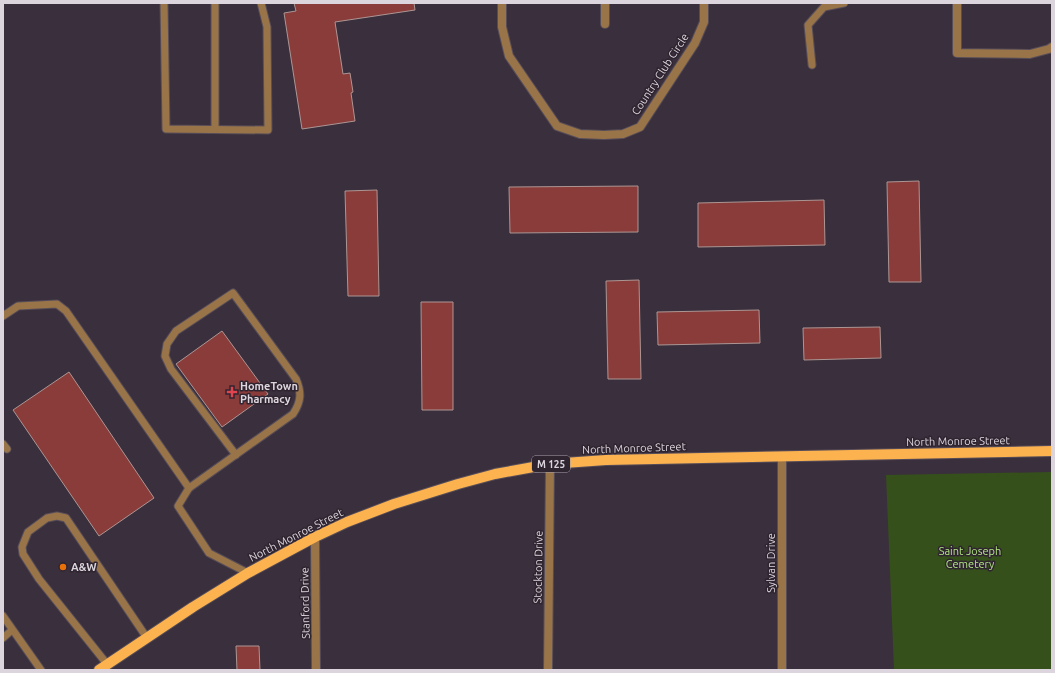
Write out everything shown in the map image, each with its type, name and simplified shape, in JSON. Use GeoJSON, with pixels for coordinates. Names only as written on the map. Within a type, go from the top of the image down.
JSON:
{"type":"FeatureCollection","features":[{"type":"Feature","properties":{"kind":"main road","name":"North Monroe Street"},"geometry":{"type":"LineString","coordinates":[[103,667],[193,607],[248,573],[315,537],[347,522],[394,504],[495,474],[550,464],[606,460],[1052,451]]}},
{"type":"Feature","properties":{"kind":"street","name":"Country Club Circle"},"geometry":{"type":"LineString","coordinates":[[502,3],[502,27],[509,56],[557,126],[580,134],[604,135],[623,134],[640,127],[695,42],[704,22],[704,3]]}},
{"type":"Feature","properties":{"kind":"street"},"geometry":{"type":"LineString","coordinates":[[605,3],[605,24]]}},
{"type":"Feature","properties":{"kind":"street"},"geometry":{"type":"LineString","coordinates":[[957,3],[957,53],[1030,54],[1052,47]]}},
{"type":"Feature","properties":{"kind":"street","name":"Sylvan Drive"},"geometry":{"type":"LineString","coordinates":[[782,456],[782,670]]}},
{"type":"Feature","properties":{"kind":"street","name":"Stockton Drive"},"geometry":{"type":"LineString","coordinates":[[548,670],[550,464]]}},
{"type":"Feature","properties":{"kind":"street","name":"Stanford Drive"},"geometry":{"type":"LineString","coordinates":[[315,537],[316,670]]}},
{"type":"Feature","properties":{"kind":"lane"},"geometry":{"type":"LineString","coordinates":[[164,3],[166,129],[268,130],[267,27],[261,3]]}},
{"type":"Feature","properties":{"kind":"lane"},"geometry":{"type":"LineString","coordinates":[[215,3],[215,129]]}},
{"type":"Feature","properties":{"kind":"lane"},"geometry":{"type":"LineString","coordinates":[[812,65],[808,25],[824,8],[844,3]]}},
{"type":"Feature","properties":{"kind":"lane"},"geometry":{"type":"LineString","coordinates":[[236,455],[172,369],[165,356],[167,344],[176,332],[233,293],[296,379],[300,390],[298,406],[293,414],[236,455],[189,488],[178,506],[209,553],[248,573]]}},
{"type":"Feature","properties":{"kind":"lane"},"geometry":{"type":"LineString","coordinates":[[3,316],[18,306],[57,304],[66,310],[189,488]]}},
{"type":"Feature","properties":{"kind":"lane"},"geometry":{"type":"LineString","coordinates":[[103,667],[39,579],[23,554],[22,547],[28,532],[47,518],[56,516],[66,518],[147,638]]}},
{"type":"Feature","properties":{"kind":"lane"},"geometry":{"type":"LineString","coordinates":[[3,616],[41,670]]}},
{"type":"Feature","properties":{"kind":"lane"},"geometry":{"type":"LineString","coordinates":[[3,638],[12,630]]}},
{"type":"Feature","properties":{"kind":"green space","name":"Saint Joseph Cemetery"},"geometry":{"type":"Polygon","coordinates":[[[1052,472],[1052,670],[894,670],[886,475],[1052,472]]]}},
{"type":"Feature","properties":{"kind":"building"},"geometry":{"type":"Polygon","coordinates":[[[294,3],[414,3],[415,10],[335,22],[343,74],[350,73],[355,121],[302,129],[284,13],[296,11],[294,3]]]}},
{"type":"Feature","properties":{"kind":"building"},"geometry":{"type":"Polygon","coordinates":[[[919,181],[921,282],[889,282],[887,182],[919,181]]]}},
{"type":"Feature","properties":{"kind":"building"},"geometry":{"type":"Polygon","coordinates":[[[638,186],[638,232],[510,233],[509,187],[638,186]]]}},
{"type":"Feature","properties":{"kind":"building"},"geometry":{"type":"Polygon","coordinates":[[[377,190],[379,296],[348,296],[345,191],[377,190]]]}},
{"type":"Feature","properties":{"kind":"building"},"geometry":{"type":"Polygon","coordinates":[[[824,200],[825,245],[698,247],[698,203],[824,200]]]}},
{"type":"Feature","properties":{"kind":"building"},"geometry":{"type":"Polygon","coordinates":[[[639,280],[641,379],[608,379],[606,281],[639,280]]]}},
{"type":"Feature","properties":{"kind":"building"},"geometry":{"type":"Polygon","coordinates":[[[421,302],[453,302],[453,410],[422,410],[421,302]]]}},
{"type":"Feature","properties":{"kind":"building"},"geometry":{"type":"Polygon","coordinates":[[[759,310],[760,343],[658,345],[657,312],[759,310]]]}},
{"type":"Feature","properties":{"kind":"building"},"geometry":{"type":"Polygon","coordinates":[[[880,327],[881,358],[804,360],[803,328],[880,327]]]}},
{"type":"Feature","properties":{"kind":"building"},"geometry":{"type":"Polygon","coordinates":[[[222,331],[268,394],[222,427],[176,364],[222,331]]]}},
{"type":"Feature","properties":{"kind":"building"},"geometry":{"type":"Polygon","coordinates":[[[69,372],[154,498],[99,536],[13,410],[69,372]]]}},
{"type":"Feature","properties":{"kind":"building"},"geometry":{"type":"Polygon","coordinates":[[[236,646],[259,646],[260,670],[237,670],[236,646]]]}},
{"type":"Feature","properties":{"kind":"place","name":"HomeTown Pharmacy"},"geometry":{"type":"Point","coordinates":[232,392]}},
{"type":"Feature","properties":{"kind":"place","name":"A&W"},"geometry":{"type":"Point","coordinates":[63,567]}}]}
